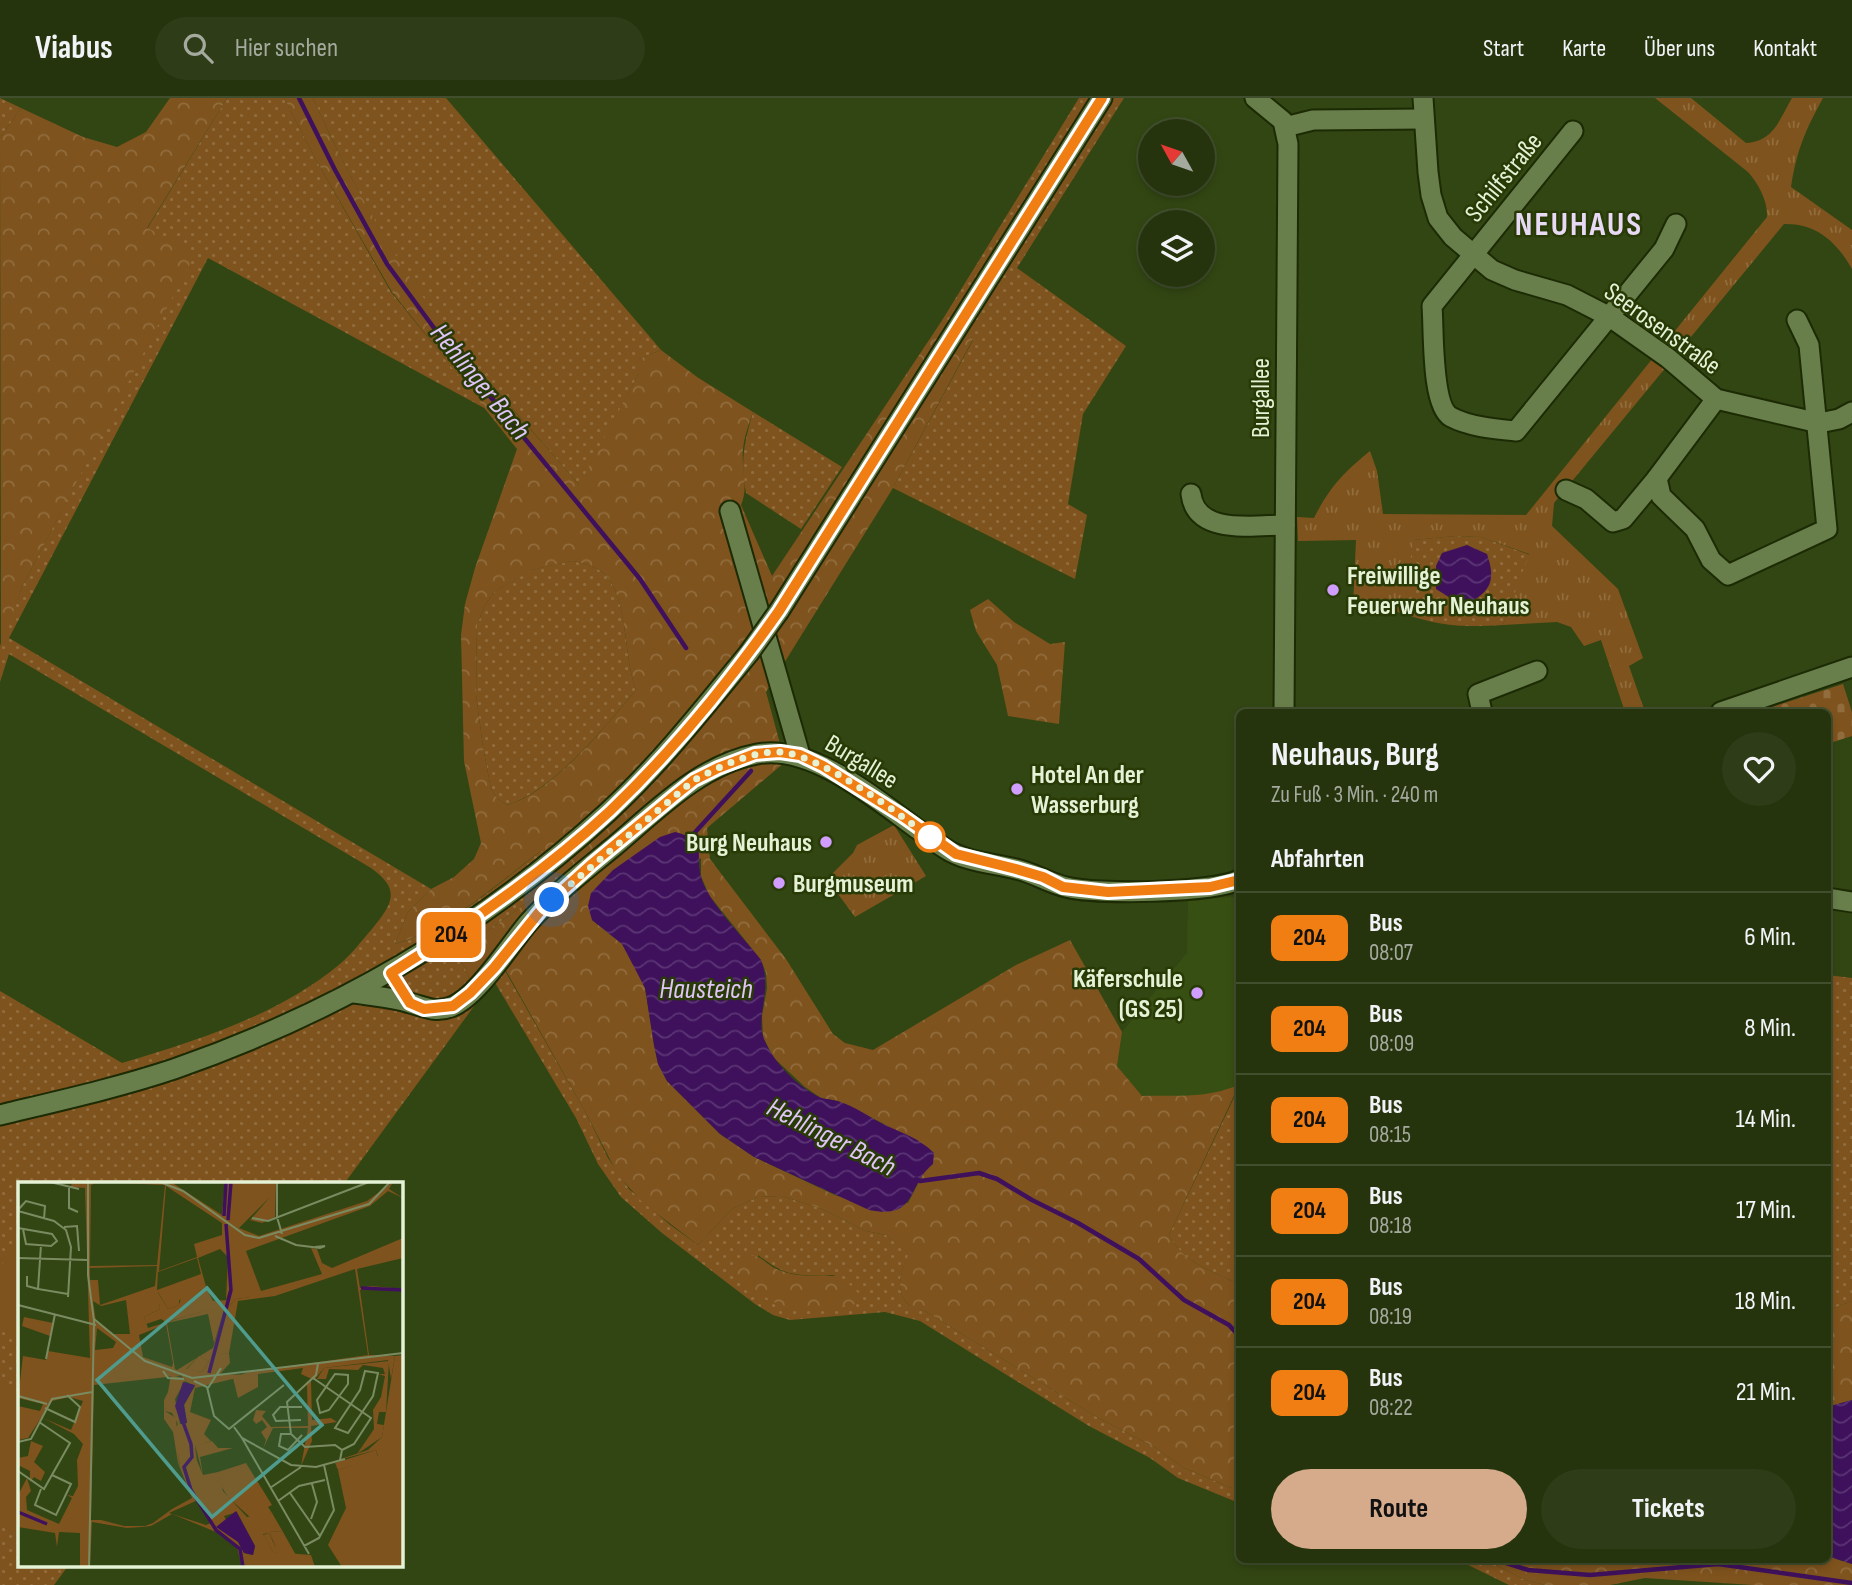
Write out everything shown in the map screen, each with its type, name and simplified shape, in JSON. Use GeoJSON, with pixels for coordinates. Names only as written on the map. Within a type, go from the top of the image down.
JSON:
{"type":"FeatureCollection","features":[{"type":"Feature","properties":{"kind":"street"},"geometry":{"type":"LineString","coordinates":[[0,1115],[171,1069],[277,1028],[353,993],[391,973],[476,918],[564,851],[609,811],[676,742],[749,653],[779,611],[1102,98]]}},
{"type":"Feature","properties":{"kind":"street"},"geometry":{"type":"LineString","coordinates":[[1255,98],[1279,115],[1285,127],[1313,120],[1423,119]]}},
{"type":"Feature","properties":{"kind":"street","name":"Seerosenstraße"},"geometry":{"type":"LineString","coordinates":[[1423,98],[1431,195],[1438,218],[1452,237],[1474,256],[1492,270],[1515,280],[1567,295],[1610,317],[1668,358],[1716,399],[1819,423]]}},
{"type":"Feature","properties":{"kind":"street","name":"Burgallee"},"geometry":{"type":"LineString","coordinates":[[1284,709],[1288,144],[1285,127]]}},
{"type":"Feature","properties":{"kind":"street","name":"Schilfstraße"},"geometry":{"type":"LineString","coordinates":[[1573,131],[1432,306],[1438,393],[1443,409],[1450,417],[1487,428],[1516,430],[1610,317]]}},
{"type":"Feature","properties":{"kind":"street"},"geometry":{"type":"LineString","coordinates":[[1610,317],[1664,250],[1675,224]]}},
{"type":"Feature","properties":{"kind":"street"},"geometry":{"type":"LineString","coordinates":[[1657,478],[1661,496],[1695,529],[1711,560],[1728,575],[1828,529],[1809,345],[1797,320]]}},
{"type":"Feature","properties":{"kind":"street"},"geometry":{"type":"LineString","coordinates":[[1566,491],[1586,499],[1617,523],[1657,478],[1716,399]]}},
{"type":"Feature","properties":{"kind":"street"},"geometry":{"type":"LineString","coordinates":[[1819,423],[1839,419],[1852,412]]}},
{"type":"Feature","properties":{"kind":"street"},"geometry":{"type":"LineString","coordinates":[[1191,494],[1194,508],[1199,515],[1219,524],[1285,526]]}},
{"type":"Feature","properties":{"kind":"street"},"geometry":{"type":"LineString","coordinates":[[730,510],[800,755]]}},
{"type":"Feature","properties":{"kind":"street"},"geometry":{"type":"LineString","coordinates":[[1730,709],[1852,667]]}},
{"type":"Feature","properties":{"kind":"street"},"geometry":{"type":"LineString","coordinates":[[1481,709],[1478,694],[1537,671]]}},
{"type":"Feature","properties":{"kind":"street","name":"Burgallee"},"geometry":{"type":"LineString","coordinates":[[353,993],[410,1003],[424,1009],[439,1010],[453,1006],[494,968],[531,920],[552,900],[694,780],[755,754],[780,752],[800,755],[823,766],[901,815],[956,854],[1043,877],[1063,887],[1108,892],[1236,883]]}},
{"type":"Feature","properties":{"kind":"street"},"geometry":{"type":"LineString","coordinates":[[1831,899],[1852,902]]}},
{"type":"Feature","properties":{"kind":"street"},"geometry":{"type":"LineString","coordinates":[[391,973],[410,1003]]}},
{"type":"Feature","properties":{"kind":"shaded area","name":"Käferschule (GS 25)"},"geometry":{"type":"Polygon","coordinates":[[[1236,897],[1236,1086],[1194,1097],[1142,1096],[1117,1066],[1122,1032],[1187,953],[1188,899],[1236,897]]]}},
{"type":"Feature","properties":{"kind":"green space"},"geometry":{"type":"Polygon","coordinates":[[[0,98],[21,108],[0,138],[0,98]]]}},
{"type":"Feature","properties":{"kind":"green space"},"geometry":{"type":"Polygon","coordinates":[[[170,98],[227,98],[147,228],[196,252],[22,587],[1,647],[0,138],[21,108],[83,137],[117,147],[146,132],[170,98]]]}},
{"type":"Feature","properties":{"kind":"green space"},"geometry":{"type":"Polygon","coordinates":[[[227,98],[284,98],[391,292],[486,409],[208,258],[9,638],[431,889],[408,912],[395,944],[434,928],[453,916],[542,850],[561,878],[457,953],[480,998],[345,1182],[18,1182],[18,1568],[67,1568],[54,1585],[0,1585],[0,991],[122,1063],[236,1024],[316,982],[349,956],[385,912],[391,897],[387,883],[371,868],[9,654],[0,682],[0,646],[22,587],[195,252],[147,229],[227,98]]]}},
{"type":"Feature","properties":{"kind":"green space"},"geometry":{"type":"Polygon","coordinates":[[[284,98],[313,98],[362,198],[419,291],[477,368],[579,485],[639,373],[639,359],[661,350],[697,377],[753,412],[744,445],[745,485],[741,505],[772,576],[941,322],[973,339],[893,488],[766,692],[785,762],[707,828],[710,859],[786,959],[833,1034],[845,1043],[873,1050],[1016,965],[1070,940],[1122,1032],[1117,1066],[1142,1096],[1203,1094],[1236,1086],[1236,1091],[1169,1235],[1190,1259],[1236,1283],[1236,1490],[1184,1468],[1156,1448],[1095,1416],[925,1311],[909,1305],[901,1293],[900,1279],[909,1253],[886,1235],[866,1231],[822,1209],[782,1196],[758,1197],[732,1209],[698,1245],[642,1202],[618,1175],[505,969],[480,998],[457,953],[561,878],[542,850],[453,916],[434,928],[395,944],[408,912],[431,889],[454,877],[474,859],[481,843],[464,761],[461,635],[465,604],[475,568],[517,449],[392,292],[284,98]],[[571,561],[532,570],[494,592],[477,625],[476,695],[483,747],[491,789],[497,798],[507,805],[524,798],[560,773],[594,739],[636,690],[623,618],[615,591],[602,571],[571,561]],[[701,858],[592,920],[622,944],[633,962],[645,988],[658,1064],[667,1081],[720,1134],[754,1157],[837,1196],[908,1203],[925,1170],[932,1164],[884,1124],[838,1101],[821,1098],[774,1058],[763,1037],[762,1016],[767,988],[766,973],[761,960],[709,895],[701,876],[701,858]]]}},
{"type":"Feature","properties":{"kind":"green space"},"geometry":{"type":"Polygon","coordinates":[[[313,98],[446,98],[661,350],[639,359],[639,373],[580,486],[465,353],[420,293],[380,231],[313,98]]]}},
{"type":"Feature","properties":{"kind":"green space"},"geometry":{"type":"Polygon","coordinates":[[[1079,98],[1124,98],[1017,268],[1126,346],[1083,414],[1068,504],[1087,515],[1075,579],[893,488],[973,340],[941,322],[1079,98]]]}},
{"type":"Feature","properties":{"kind":"green space"},"geometry":{"type":"Polygon","coordinates":[[[1655,98],[1691,98],[1746,143],[1769,134],[1792,98],[1823,98],[1802,141],[1791,187],[1852,230],[1852,269],[1840,250],[1824,236],[1806,227],[1784,224],[1554,503],[1552,526],[1618,589],[1643,658],[1629,666],[1644,709],[1624,709],[1601,640],[1584,646],[1571,627],[1557,622],[1503,625],[1529,554],[1481,537],[1456,536],[1413,540],[1404,614],[1385,608],[1353,607],[1356,540],[1298,541],[1297,517],[1314,518],[1338,481],[1370,451],[1377,471],[1383,514],[1526,515],[1767,217],[1762,193],[1748,172],[1655,98]]]}},
{"type":"Feature","properties":{"kind":"green space"},"geometry":{"type":"Polygon","coordinates":[[[753,412],[842,467],[801,529],[746,493],[744,452],[753,412]]]}},
{"type":"Feature","properties":{"kind":"green space"},"geometry":{"type":"Polygon","coordinates":[[[1481,537],[1530,555],[1503,625],[1453,625],[1404,614],[1412,540],[1481,537]]]}},
{"type":"Feature","properties":{"kind":"green space"},"geometry":{"type":"Polygon","coordinates":[[[571,561],[602,571],[609,579],[620,604],[636,690],[594,739],[560,772],[542,787],[507,805],[497,798],[491,789],[483,747],[476,695],[477,625],[494,592],[531,570],[571,561]]]}},
{"type":"Feature","properties":{"kind":"green space"},"geometry":{"type":"Polygon","coordinates":[[[988,599],[1014,622],[1050,644],[1065,642],[1059,724],[1008,716],[997,665],[976,631],[970,610],[988,599]]]}},
{"type":"Feature","properties":{"kind":"green space"},"geometry":{"type":"Polygon","coordinates":[[[1843,684],[1852,712],[1852,736],[1831,743],[1831,709],[1765,709],[1843,684]]]}},
{"type":"Feature","properties":{"kind":"green space"},"geometry":{"type":"Polygon","coordinates":[[[894,825],[926,876],[855,917],[827,879],[853,853],[857,845],[894,825]]]}},
{"type":"Feature","properties":{"kind":"green space"},"geometry":{"type":"Polygon","coordinates":[[[504,969],[586,1113],[608,1158],[629,1189],[669,1224],[698,1245],[732,1209],[758,1197],[782,1196],[822,1209],[866,1231],[886,1235],[910,1253],[900,1279],[901,1293],[909,1305],[925,1311],[1095,1416],[1156,1448],[1184,1468],[1236,1490],[1236,1502],[1178,1478],[1150,1458],[1089,1426],[920,1321],[885,1312],[790,1320],[773,1315],[662,1233],[621,1197],[598,1164],[576,1118],[494,981],[504,969]],[[758,1255],[761,1294],[836,1275],[794,1274],[778,1268],[758,1255]]]}},
{"type":"Feature","properties":{"kind":"green space"},"geometry":{"type":"Polygon","coordinates":[[[1831,975],[1852,978],[1852,1301],[1831,1309],[1831,975]]]}},
{"type":"Feature","properties":{"kind":"green space"},"geometry":{"type":"Polygon","coordinates":[[[1236,1093],[1236,1283],[1190,1259],[1169,1235],[1236,1093]]]}},
{"type":"Feature","properties":{"kind":"green space"},"geometry":{"type":"Polygon","coordinates":[[[18,1234],[18,1339],[0,1330],[0,1268],[18,1234]]]}},
{"type":"Feature","properties":{"kind":"green space"},"geometry":{"type":"Polygon","coordinates":[[[746,1255],[757,1256],[774,1268],[793,1274],[835,1277],[854,1289],[866,1303],[810,1309],[779,1304],[733,1273],[746,1255]]]}},
{"type":"Feature","properties":{"kind":"green space"},"geometry":{"type":"Polygon","coordinates":[[[1852,1301],[1852,1400],[1831,1406],[1831,1309],[1852,1301]]]}},
{"type":"Feature","properties":{"kind":"green space"},"geometry":{"type":"Polygon","coordinates":[[[0,1381],[18,1391],[18,1530],[0,1521],[0,1381]]]}},
{"type":"Feature","properties":{"kind":"green space"},"geometry":{"type":"Polygon","coordinates":[[[1831,1557],[1852,1564],[1852,1585],[1753,1585],[1645,1578],[1610,1585],[1545,1585],[1525,1580],[1492,1563],[1831,1563],[1831,1557]]]}},
{"type":"Feature","properties":{"kind":"green space"},"geometry":{"type":"Polygon","coordinates":[[[1464,1563],[1492,1563],[1525,1580],[1545,1585],[1509,1585],[1464,1563]]]}},
{"type":"Feature","properties":{"kind":"water"},"geometry":{"type":"Polygon","coordinates":[[[1467,545],[1487,554],[1491,580],[1485,591],[1463,606],[1436,589],[1436,566],[1442,553],[1467,545]]]}},
{"type":"Feature","properties":{"kind":"water","name":"Hausteich"},"geometry":{"type":"Polygon","coordinates":[[[675,832],[686,835],[697,843],[699,868],[705,887],[718,908],[761,960],[765,982],[762,1030],[768,1048],[780,1065],[794,1080],[811,1092],[852,1107],[916,1140],[934,1153],[933,1164],[918,1182],[904,1206],[885,1212],[869,1210],[754,1157],[720,1134],[667,1081],[658,1064],[645,988],[622,944],[592,920],[588,906],[591,893],[613,870],[660,837],[675,832]]]}},
{"type":"Feature","properties":{"kind":"water"},"geometry":{"type":"Polygon","coordinates":[[[1852,1400],[1852,1564],[1831,1557],[1831,1406],[1852,1400]]]}},
{"type":"Feature","properties":{"kind":"waterway","name":"Hehlinger Bach"},"geometry":{"type":"LineString","coordinates":[[299,98],[387,264],[434,328],[640,579],[686,648]]}},
{"type":"Feature","properties":{"kind":"waterway","name":"Hehlinger Bach"},"geometry":{"type":"LineString","coordinates":[[688,840],[751,771]]}},
{"type":"Feature","properties":{"kind":"waterway","name":"Hehlinger Bach"},"geometry":{"type":"LineString","coordinates":[[916,1179],[920,1181],[979,1173],[997,1179],[1139,1259],[1184,1300],[1229,1325],[1236,1333]]}},
{"type":"Feature","properties":{"kind":"waterway","name":"Hehlinger Bach"},"geometry":{"type":"LineString","coordinates":[[1506,1563],[1528,1570],[1590,1575],[1718,1564],[1852,1583]]}},
{"type":"Feature","properties":{"kind":"bus line","name":"204"},"geometry":{"type":"LineString","coordinates":[[1102,98],[779,611],[749,653],[676,742],[609,811],[564,851],[476,918],[391,973],[410,1003],[424,1009],[439,1010],[453,1006],[494,968],[531,920],[592,864],[694,780],[755,754],[780,752],[800,755],[823,766],[901,815],[946,849],[970,859],[1043,877],[1063,887],[1108,892],[1223,886],[1236,882]]}},
{"type":"Feature","properties":{"kind":"place","name":"Freiwillige Feuerwehr Neuhaus"},"geometry":{"type":"Point","coordinates":[1333,590]}},
{"type":"Feature","properties":{"kind":"place","name":"Hotel An der Wasserburg"},"geometry":{"type":"Point","coordinates":[1017,789]}},
{"type":"Feature","properties":{"kind":"place","name":"Burg Neuhaus"},"geometry":{"type":"Point","coordinates":[826,842]}},
{"type":"Feature","properties":{"kind":"place","name":"Burgmuseum"},"geometry":{"type":"Point","coordinates":[779,883]}},
{"type":"Feature","properties":{"kind":"place","name":"Käferschule (GS 25)"},"geometry":{"type":"Point","coordinates":[1197,993]}},
{"type":"Feature","properties":{"kind":"district","name":"NEUHAUS"},"geometry":{"type":"Point","coordinates":[1579,223]}},
{"type":"Feature","properties":{"kind":"route"},"geometry":{"type":"LineString","coordinates":[[552,900],[694,780],[755,754],[780,752],[800,755],[823,766],[901,815],[937,843],[930,837]]}}]}
